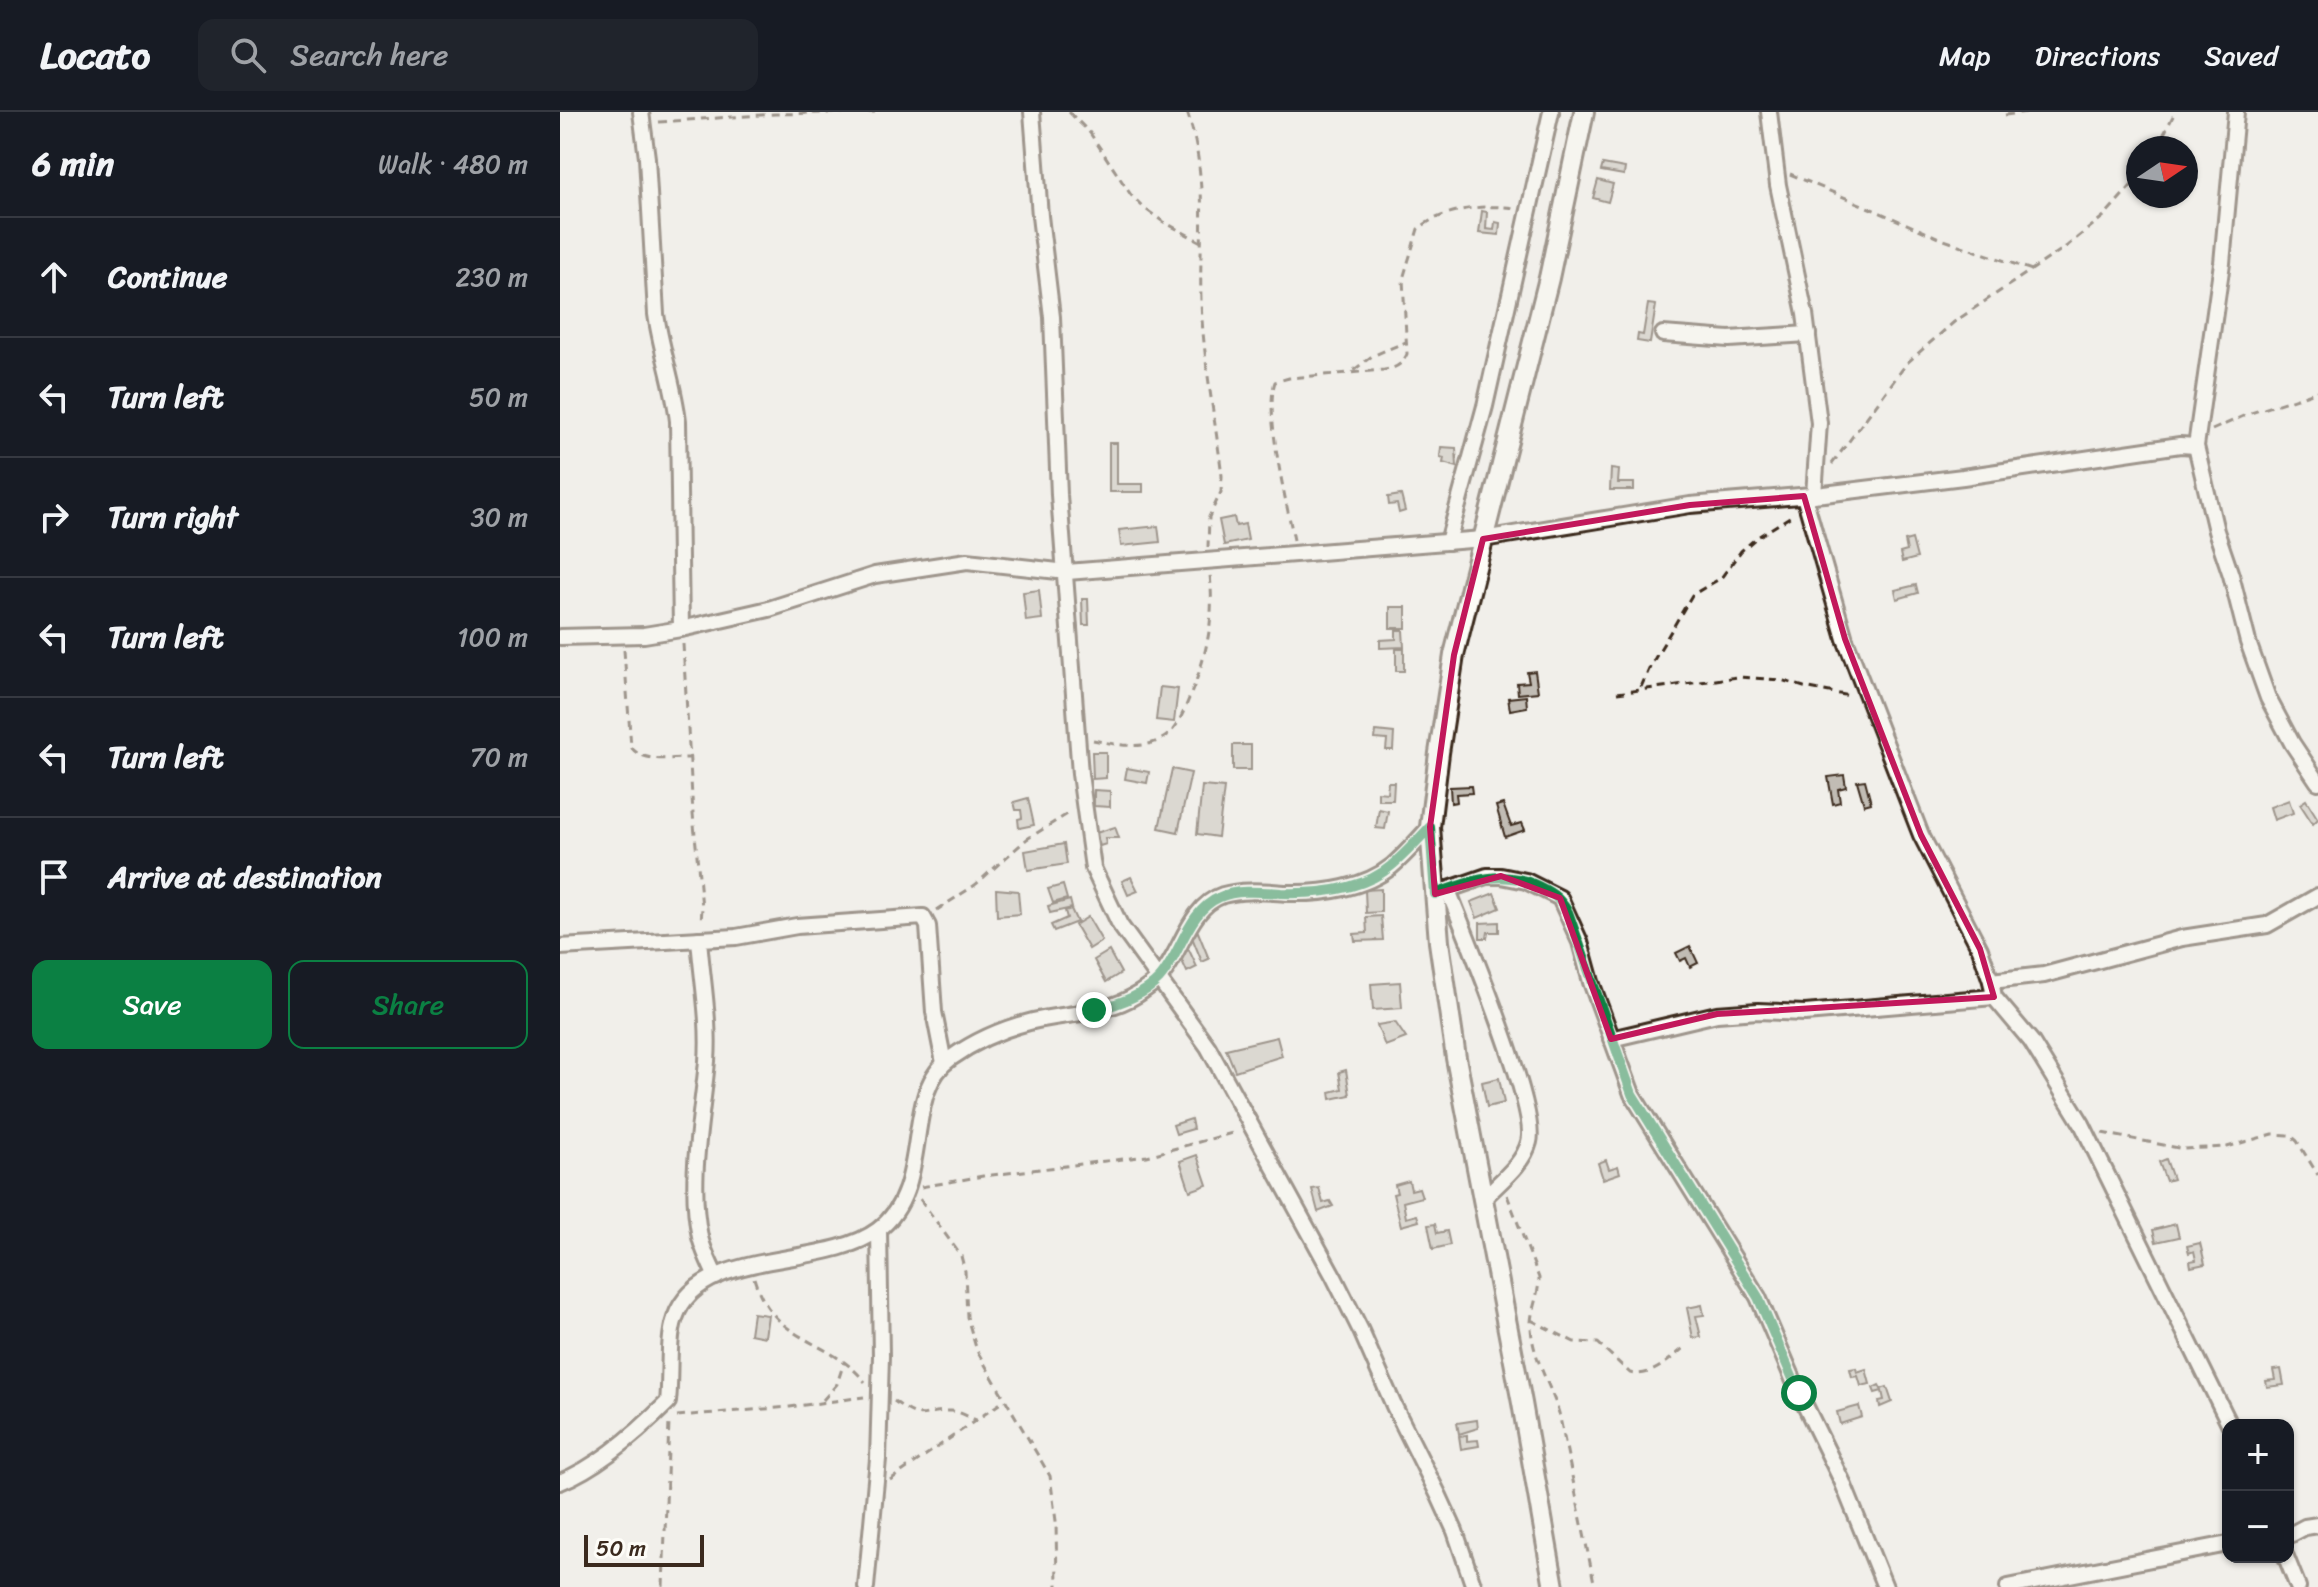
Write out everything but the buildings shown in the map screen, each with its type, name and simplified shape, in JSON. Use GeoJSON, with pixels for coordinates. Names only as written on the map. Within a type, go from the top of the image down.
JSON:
{"type":"FeatureCollection","features":[{"type":"Feature","properties":{"kind":"main road"},"geometry":{"type":"LineString","coordinates":[[1554,1587],[1456,1058],[1441,892],[1430,827],[1454,655],[1545,293],[1584,112]]}},
{"type":"Feature","properties":{"kind":"street"},"geometry":{"type":"LineString","coordinates":[[1032,112],[1052,317],[1059,495],[1077,737],[1093,868],[1120,925],[1208,1047],[1253,1127],[1361,1331],[1445,1508],[1474,1587]]}},
{"type":"Feature","properties":{"kind":"street"},"geometry":{"type":"LineString","coordinates":[[1448,542],[1485,406],[1551,112]]}},
{"type":"Feature","properties":{"kind":"street"},"geometry":{"type":"LineString","coordinates":[[1769,112],[1776,167],[1808,334],[1819,423],[1810,496],[1845,639],[1921,835],[1969,927],[1992,989],[2031,1041],[2085,1130],[2227,1419]]}},
{"type":"Feature","properties":{"kind":"street"},"geometry":{"type":"LineString","coordinates":[[2236,112],[2219,286],[2197,441],[2216,531],[2248,642],[2268,698],[2318,782]]}},
{"type":"Feature","properties":{"kind":"street"},"geometry":{"type":"LineString","coordinates":[[642,115],[656,314],[659,339],[676,398],[678,421],[681,629]]}},
{"type":"Feature","properties":{"kind":"street"},"geometry":{"type":"LineString","coordinates":[[1663,334],[1729,339],[1808,334]]}},
{"type":"Feature","properties":{"kind":"street"},"geometry":{"type":"LineString","coordinates":[[560,637],[623,636],[681,629],[769,609],[875,575],[967,561],[1067,572],[1483,539],[1690,505],[1810,496],[1963,477],[2197,441]]}},
{"type":"Feature","properties":{"kind":"street"},"geometry":{"type":"LineString","coordinates":[[560,1482],[601,1458],[646,1424],[668,1402],[675,1318],[697,1286],[750,1267],[846,1245],[879,1230],[901,1206],[911,1189],[919,1124],[927,1093],[944,1063],[1005,1030],[1033,1021],[1116,1005],[1136,995],[1159,979],[1201,913],[1221,896],[1307,893],[1361,882],[1378,876],[1392,866],[1430,827]]}},
{"type":"Feature","properties":{"kind":"street"},"geometry":{"type":"LineString","coordinates":[[1483,1199],[1517,1165],[1530,1141],[1530,1122],[1516,1071],[1441,892],[1487,876],[1501,876],[1526,881],[1560,898],[1568,912],[1632,1094],[1758,1297],[1799,1393],[1842,1481],[1885,1587]]}},
{"type":"Feature","properties":{"kind":"street"},"geometry":{"type":"LineString","coordinates":[[1611,1039],[1717,1014],[1758,1011],[1805,1013],[1992,989],[2182,938],[2267,925],[2318,896]]}},
{"type":"Feature","properties":{"kind":"street"},"geometry":{"type":"LineString","coordinates":[[560,947],[736,937],[797,926],[923,917],[928,926],[931,983],[944,1063]]}},
{"type":"Feature","properties":{"kind":"street"},"geometry":{"type":"LineString","coordinates":[[699,939],[707,1048],[695,1207],[701,1240],[716,1277]]}},
{"type":"Feature","properties":{"kind":"street"},"geometry":{"type":"LineString","coordinates":[[866,1587],[875,1491],[879,1230]]}},
{"type":"Feature","properties":{"kind":"street"},"geometry":{"type":"LineString","coordinates":[[2294,1533],[2318,1525]]}},
{"type":"Feature","properties":{"kind":"street"},"geometry":{"type":"LineString","coordinates":[[2008,1587],[2222,1545]]}},
{"type":"Feature","properties":{"kind":"street"},"geometry":{"type":"LineString","coordinates":[[2288,1563],[2298,1587]]}},
{"type":"Feature","properties":{"kind":"path"},"geometry":{"type":"LineString","coordinates":[[712,112],[715,119]]}},
{"type":"Feature","properties":{"kind":"path"},"geometry":{"type":"LineString","coordinates":[[642,115],[655,122],[775,114],[875,112]]}},
{"type":"Feature","properties":{"kind":"path"},"geometry":{"type":"LineString","coordinates":[[1069,112],[1090,133],[1131,195],[1144,208],[1203,243]]}},
{"type":"Feature","properties":{"kind":"path"},"geometry":{"type":"LineString","coordinates":[[1077,737],[1120,746],[1144,745],[1160,740],[1173,731],[1202,670],[1208,646],[1212,615],[1209,517],[1221,492],[1222,476],[1203,331],[1199,154],[1187,112]]}},
{"type":"Feature","properties":{"kind":"path"},"geometry":{"type":"LineString","coordinates":[[2005,115],[2027,112]]}},
{"type":"Feature","properties":{"kind":"path"},"geometry":{"type":"LineString","coordinates":[[2163,136],[2175,112]]}},
{"type":"Feature","properties":{"kind":"path"},"geometry":{"type":"LineString","coordinates":[[1776,167],[1919,230],[2033,270]]}},
{"type":"Feature","properties":{"kind":"path"},"geometry":{"type":"LineString","coordinates":[[1640,689],[1692,595],[1721,578],[1741,551],[1810,496],[1907,363],[1954,322],[2033,270],[2104,216],[2126,191]]}},
{"type":"Feature","properties":{"kind":"path"},"geometry":{"type":"LineString","coordinates":[[1296,555],[1278,458],[1275,382],[1396,368],[1403,363],[1407,354],[1403,279],[1418,229],[1443,215],[1484,206],[1530,209]]}},
{"type":"Feature","properties":{"kind":"path"},"geometry":{"type":"LineString","coordinates":[[1352,372],[1372,356],[1406,342]]}},
{"type":"Feature","properties":{"kind":"path"},"geometry":{"type":"LineString","coordinates":[[2197,441],[2248,414],[2318,391]]}},
{"type":"Feature","properties":{"kind":"path"},"geometry":{"type":"LineString","coordinates":[[681,629],[702,907],[699,939]]}},
{"type":"Feature","properties":{"kind":"path"},"geometry":{"type":"LineString","coordinates":[[623,636],[631,747],[635,754],[647,757],[689,758]]}},
{"type":"Feature","properties":{"kind":"path"},"geometry":{"type":"LineString","coordinates":[[1617,693],[1738,677],[1781,680],[1870,700]]}},
{"type":"Feature","properties":{"kind":"path"},"geometry":{"type":"LineString","coordinates":[[923,917],[954,901],[1027,839],[1083,805]]}},
{"type":"Feature","properties":{"kind":"path"},"geometry":{"type":"LineString","coordinates":[[1057,1587],[1056,1521],[1050,1476],[977,1351],[970,1333],[961,1256],[911,1189],[983,1176],[1147,1156],[1253,1127]]}},
{"type":"Feature","properties":{"kind":"path"},"geometry":{"type":"LineString","coordinates":[[2085,1130],[2184,1149],[2227,1147],[2273,1134],[2290,1135],[2318,1175]]}},
{"type":"Feature","properties":{"kind":"path"},"geometry":{"type":"LineString","coordinates":[[1502,1179],[1539,1278],[1539,1291],[1531,1320],[1537,1358],[1559,1413],[1595,1587]]}},
{"type":"Feature","properties":{"kind":"path"},"geometry":{"type":"LineString","coordinates":[[750,1267],[768,1307],[785,1327],[844,1362],[858,1373],[876,1396],[917,1415],[956,1411],[976,1420]]}},
{"type":"Feature","properties":{"kind":"path"},"geometry":{"type":"LineString","coordinates":[[1531,1320],[1574,1342],[1598,1343],[1630,1373],[1637,1375],[1653,1371],[1686,1346]]}},
{"type":"Feature","properties":{"kind":"path"},"geometry":{"type":"LineString","coordinates":[[822,1401],[837,1384],[844,1362]]}},
{"type":"Feature","properties":{"kind":"path"},"geometry":{"type":"LineString","coordinates":[[663,1587],[668,1416],[790,1407],[876,1396]]}},
{"type":"Feature","properties":{"kind":"path"},"geometry":{"type":"LineString","coordinates":[[875,1491],[1005,1400]]}},
{"type":"Feature","properties":{"kind":"highlighted area"},"geometry":{"type":"Polygon","coordinates":[[[1804,496],[1845,639],[1921,835],[1980,949],[1994,997],[1717,1014],[1611,1039],[1560,898],[1501,876],[1435,894],[1430,827],[1454,655],[1483,539],[1690,505],[1804,496]]]}},
{"type":"Feature","properties":{"kind":"route"},"geometry":{"type":"LineString","coordinates":[[1094,1010],[1116,1005],[1159,979],[1201,913],[1221,896],[1307,893],[1361,882],[1378,876],[1392,866],[1430,827],[1435,894],[1487,876],[1515,877],[1549,891],[1560,898],[1568,912],[1632,1094],[1758,1297],[1799,1393]]}}]}
